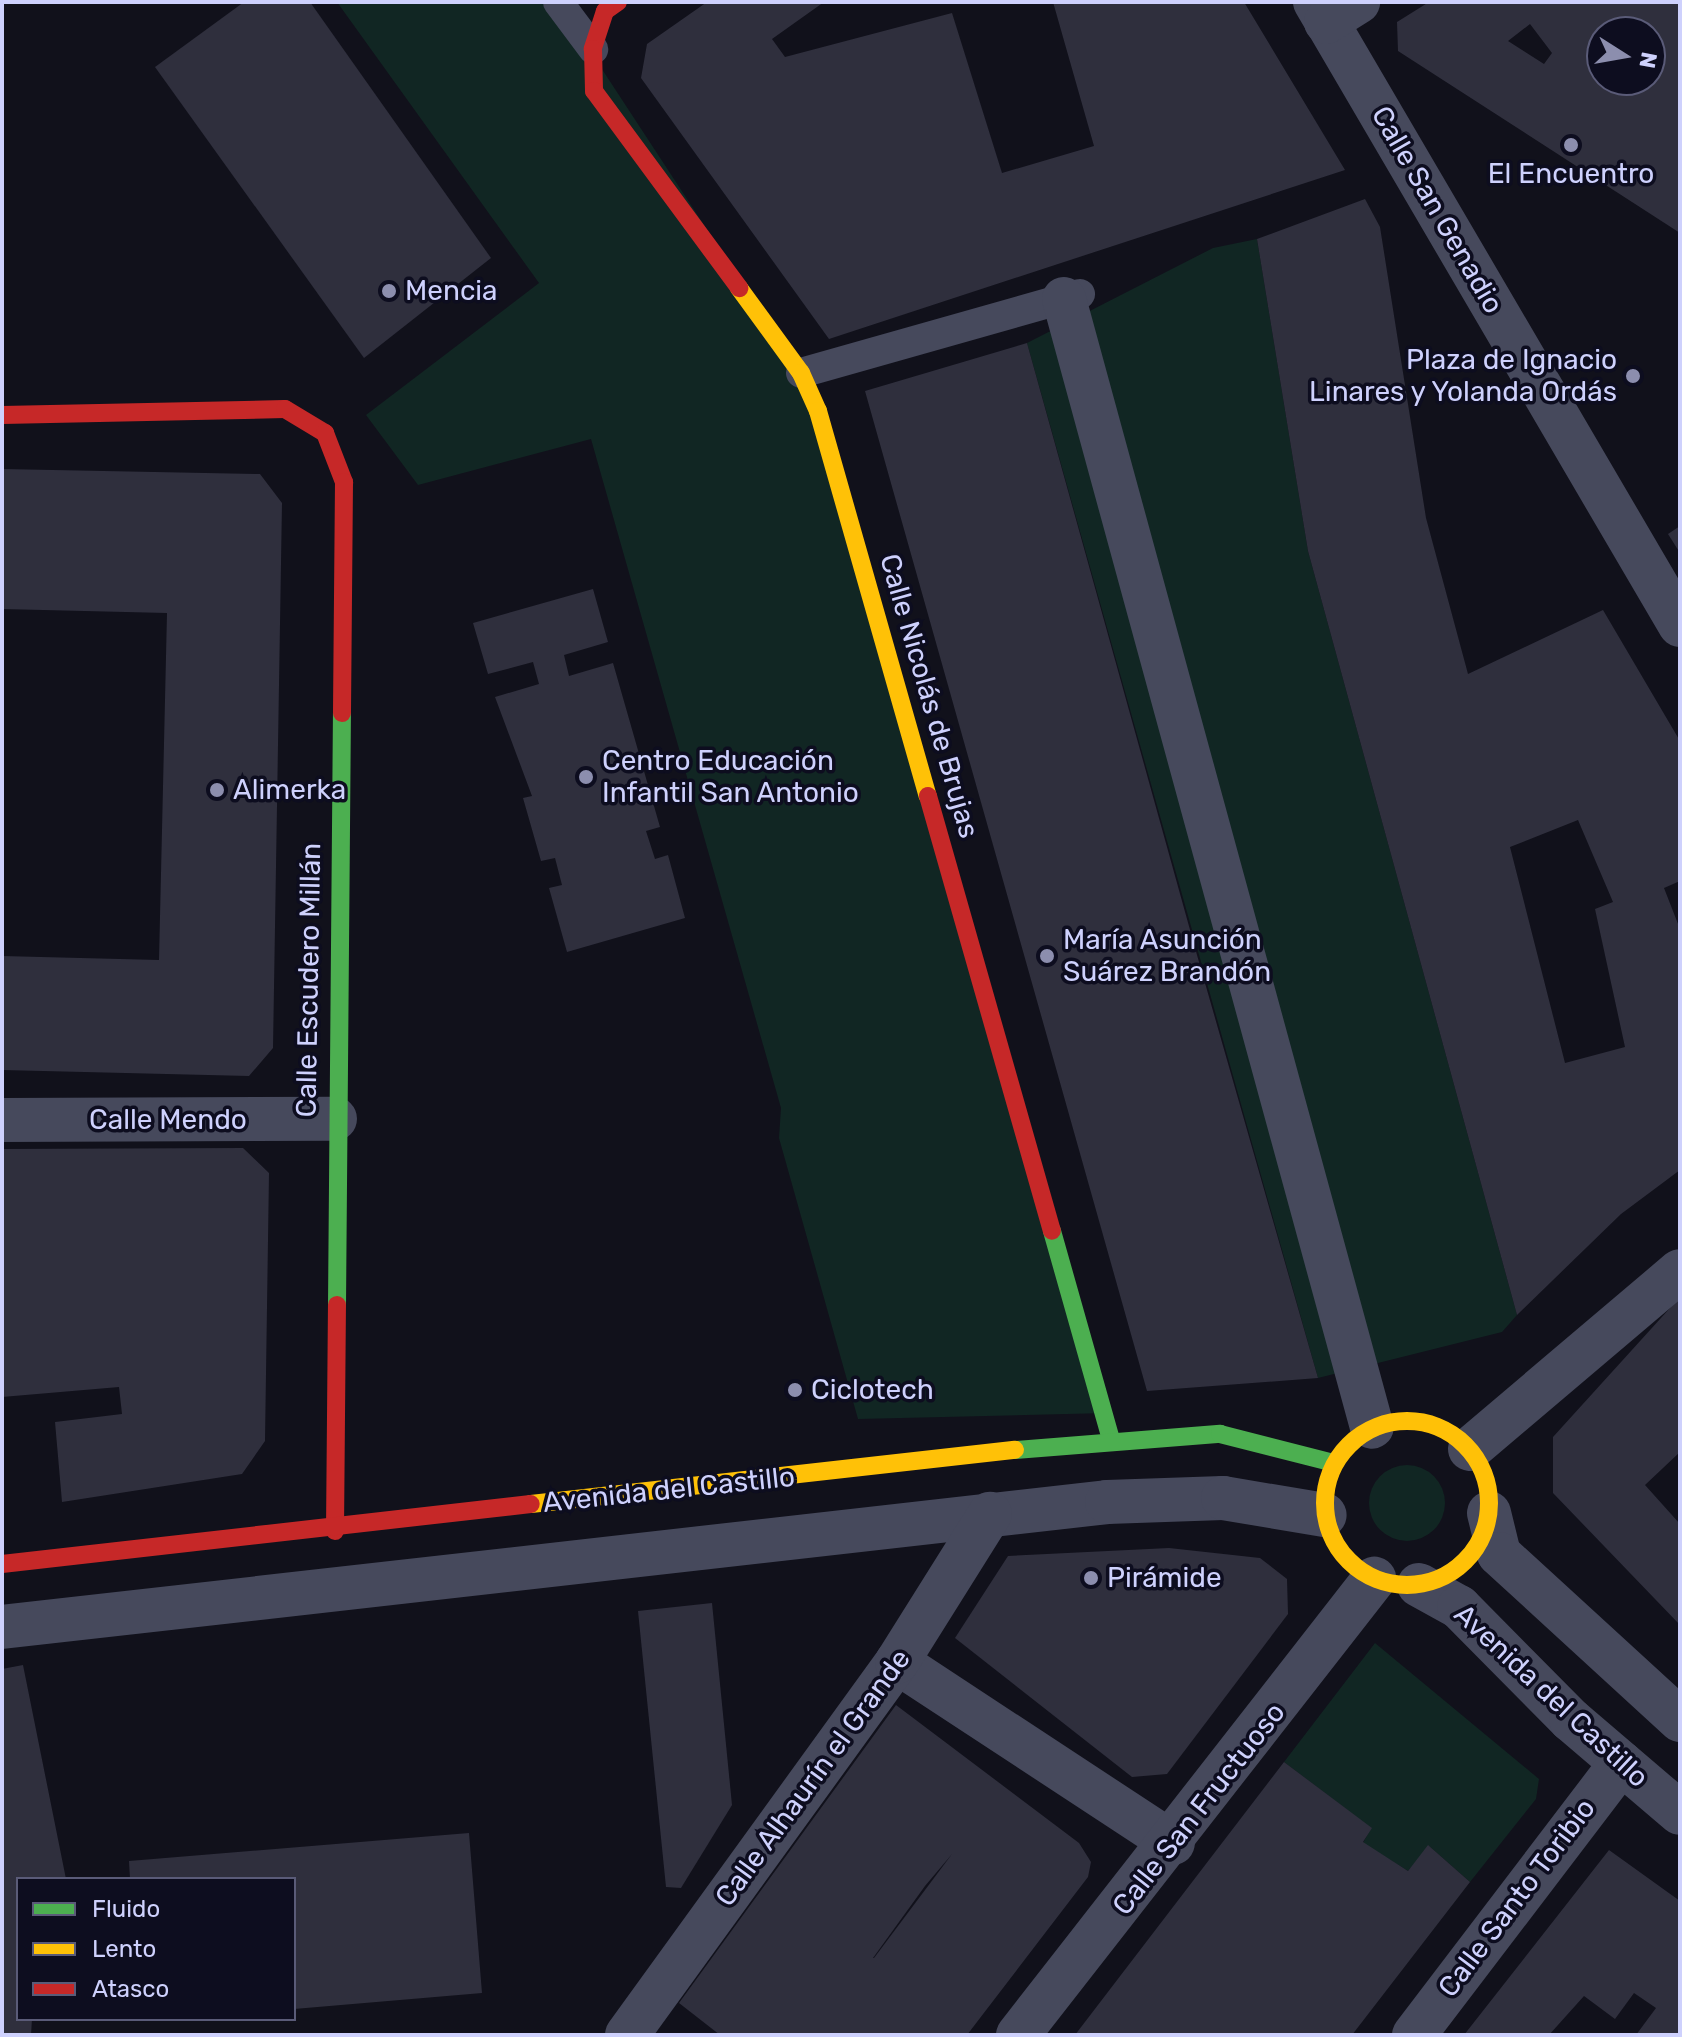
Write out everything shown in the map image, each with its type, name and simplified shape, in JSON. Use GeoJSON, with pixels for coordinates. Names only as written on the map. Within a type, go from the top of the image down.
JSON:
{"type":"FeatureCollection","features":[{"type":"Feature","properties":{"kind":"street","name":"Calle Nicolás de Brujas"},"geometry":{"type":"LineString","coordinates":[[618,2],[605,11],[593,49],[594,91],[801,373],[1107,1413],[1111,1439]]}},
{"type":"Feature","properties":{"kind":"street","name":"Calle San Genadio"},"geometry":{"type":"LineString","coordinates":[[1333,9],[1680,625]]}},
{"type":"Feature","properties":{"kind":"street"},"geometry":{"type":"LineString","coordinates":[[1073,296],[1372,1427]]}},
{"type":"Feature","properties":{"kind":"street","name":"Calle Escudero Millán"},"geometry":{"type":"LineString","coordinates":[[2,415],[285,409],[325,433],[344,482],[335,1119],[335,1531]]}},
{"type":"Feature","properties":{"kind":"street","name":"Calle Mendo"},"geometry":{"type":"LineString","coordinates":[[2,1120],[335,1119]]}},
{"type":"Feature","properties":{"kind":"street"},"geometry":{"type":"LineString","coordinates":[[1470,1449],[1680,1271]]}},
{"type":"Feature","properties":{"kind":"street"},"geometry":{"type":"LineString","coordinates":[[1489,1513],[1466,1561],[1419,1585],[1374,1579],[1351,1564],[1325,1515],[1334,1463],[1372,1427],[1424,1422],[1470,1449],[1489,1490],[1489,1513],[1499,1554],[1680,1720]]}},
{"type":"Feature","properties":{"kind":"street","name":"Avenida del Castillo"},"geometry":{"type":"LineString","coordinates":[[2,1564],[335,1531],[1111,1439],[1220,1434],[1334,1463]]}},
{"type":"Feature","properties":{"kind":"street","name":"Avenida del Castillo"},"geometry":{"type":"LineString","coordinates":[[2,1627],[990,1514],[1223,1498],[1325,1515]]}},
{"type":"Feature","properties":{"kind":"street","name":"Calle Alhaurín el Grande"},"geometry":{"type":"LineString","coordinates":[[627,2035],[897,1662],[990,1514]]}},
{"type":"Feature","properties":{"kind":"street","name":"Calle San Fructuoso"},"geometry":{"type":"LineString","coordinates":[[1018,2035],[1173,1843],[1374,1579]]}},
{"type":"Feature","properties":{"kind":"street","name":"Avenida del Castillo"},"geometry":{"type":"LineString","coordinates":[[1419,1585],[1459,1607],[1621,1763],[1680,1813]]}},
{"type":"Feature","properties":{"kind":"street"},"geometry":{"type":"LineString","coordinates":[[897,1662],[1173,1843]]}},
{"type":"Feature","properties":{"kind":"street","name":"Calle Santo Toribio"},"geometry":{"type":"LineString","coordinates":[[1414,2035],[1621,1763]]}},
{"type":"Feature","properties":{"kind":"lane"},"geometry":{"type":"LineString","coordinates":[[558,2],[593,49]]}},
{"type":"Feature","properties":{"kind":"lane"},"geometry":{"type":"LineString","coordinates":[[801,373],[1073,296]]}},
{"type":"Feature","properties":{"kind":"green space"},"geometry":{"type":"Polygon","coordinates":[[[337,2],[558,2],[801,373],[1107,1413],[858,1419],[779,1138],[781,1108],[591,439],[418,485],[366,415],[539,283],[337,2]]]}},
{"type":"Feature","properties":{"kind":"green space"},"geometry":{"type":"Polygon","coordinates":[[[1257,239],[1308,551],[1517,1315],[1502,1332],[1318,1378],[1027,343],[1213,248],[1257,239]]]}},
{"type":"Feature","properties":{"kind":"green space"},"geometry":{"type":"Polygon","coordinates":[[[1407,1465],[1421,1468],[1434,1476],[1442,1489],[1445,1503],[1442,1517],[1434,1530],[1421,1538],[1407,1541],[1393,1538],[1380,1530],[1372,1517],[1369,1503],[1372,1489],[1380,1476],[1393,1468],[1407,1465]]]}},
{"type":"Feature","properties":{"kind":"green space"},"geometry":{"type":"Polygon","coordinates":[[[1375,1643],[1539,1779],[1536,1799],[1470,1882],[1429,1846],[1408,1871],[1363,1843],[1371,1828],[1284,1762],[1375,1643]]]}},
{"type":"Feature","properties":{"kind":"building"},"geometry":{"type":"Polygon","coordinates":[[[244,2],[310,2],[491,258],[364,358],[155,67],[244,2]]]}},
{"type":"Feature","properties":{"kind":"building"},"geometry":{"type":"Polygon","coordinates":[[[707,2],[824,2],[772,39],[785,57],[952,13],[1002,173],[1094,146],[1053,2],[1244,2],[1345,170],[829,339],[641,78],[647,44],[707,2]]]}},
{"type":"Feature","properties":{"kind":"building"},"geometry":{"type":"Polygon","coordinates":[[[1429,2],[1680,2],[1680,233],[1398,51],[1397,22],[1429,2]],[[1530,24],[1508,41],[1544,64],[1552,53],[1530,24]]]}},
{"type":"Feature","properties":{"kind":"building"},"geometry":{"type":"Polygon","coordinates":[[[1365,199],[1380,227],[1426,518],[1468,674],[1603,610],[1680,741],[1680,881],[1664,888],[1680,929],[1680,1170],[1621,1214],[1517,1315],[1308,551],[1257,239],[1365,199]],[[1578,820],[1510,847],[1565,1063],[1625,1047],[1595,909],[1613,902],[1578,820]]]}},
{"type":"Feature","properties":{"kind":"building"},"geometry":{"type":"Polygon","coordinates":[[[1027,343],[1318,1378],[1147,1391],[865,391],[1027,343]]]}},
{"type":"Feature","properties":{"kind":"building"},"geometry":{"type":"Polygon","coordinates":[[[2,469],[260,474],[282,503],[273,1048],[249,1076],[2,1070],[2,956],[159,960],[167,613],[2,609],[2,469]]]}},
{"type":"Feature","properties":{"kind":"building"},"geometry":{"type":"Polygon","coordinates":[[[1680,526],[1680,553],[1668,534],[1680,526]]]}},
{"type":"Feature","properties":{"kind":"building","name":"Centro Educación Infantil San Antonio"},"geometry":{"type":"Polygon","coordinates":[[[593,589],[608,642],[564,655],[569,676],[613,663],[660,827],[646,831],[655,859],[668,855],[685,918],[567,952],[549,888],[562,885],[555,858],[541,861],[523,798],[532,796],[495,697],[539,684],[533,662],[488,674],[473,623],[593,589]]]}},
{"type":"Feature","properties":{"kind":"building"},"geometry":{"type":"Polygon","coordinates":[[[243,1148],[269,1173],[265,1441],[242,1474],[62,1502],[55,1422],[122,1414],[119,1387],[2,1397],[2,1149],[243,1148]]]}},
{"type":"Feature","properties":{"kind":"building"},"geometry":{"type":"Polygon","coordinates":[[[1680,1297],[1680,1452],[1645,1485],[1680,1524],[1680,1625],[1553,1493],[1553,1437],[1680,1297]]]}},
{"type":"Feature","properties":{"kind":"building"},"geometry":{"type":"Polygon","coordinates":[[[1169,1548],[1260,1558],[1287,1579],[1288,1614],[1167,1774],[1132,1777],[955,1638],[1008,1556],[1169,1548]]]}},
{"type":"Feature","properties":{"kind":"building"},"geometry":{"type":"Polygon","coordinates":[[[712,1603],[732,1805],[681,1888],[666,1887],[638,1611],[712,1603]]]}},
{"type":"Feature","properties":{"kind":"building"},"geometry":{"type":"Polygon","coordinates":[[[23,1665],[66,1877],[16,1877],[16,2021],[32,2021],[31,2035],[2,2035],[2,1669],[23,1665]]]}},
{"type":"Feature","properties":{"kind":"building"},"geometry":{"type":"Polygon","coordinates":[[[896,1705],[1079,1843],[1091,1862],[1088,1877],[967,2035],[720,2035],[679,2003],[896,1705]],[[952,1854],[925,1886],[874,1958],[952,1854]]]}},
{"type":"Feature","properties":{"kind":"building"},"geometry":{"type":"Polygon","coordinates":[[[1284,1762],[1372,1828],[1363,1842],[1408,1871],[1428,1845],[1470,1882],[1352,2035],[1075,2035],[1284,1762]]]}},
{"type":"Feature","properties":{"kind":"building"},"geometry":{"type":"Polygon","coordinates":[[[469,1833],[482,1993],[296,2009],[296,1877],[130,1877],[129,1861],[469,1833]]]}},
{"type":"Feature","properties":{"kind":"building"},"geometry":{"type":"Polygon","coordinates":[[[1609,1850],[1680,1901],[1680,2035],[1636,2035],[1656,2008],[1634,1993],[1615,2019],[1584,1996],[1549,2035],[1464,2035],[1609,1850]]]}},
{"type":"Feature","properties":{"kind":"traffic: fast"},"geometry":{"type":"LineString","coordinates":[[337,1305],[342,713]]}},
{"type":"Feature","properties":{"kind":"traffic: fast"},"geometry":{"type":"LineString","coordinates":[[1052,1231],[1111,1439]]}},
{"type":"Feature","properties":{"kind":"traffic: fast"},"geometry":{"type":"LineString","coordinates":[[1015,1450],[1220,1434],[1334,1463]]}},
{"type":"Feature","properties":{"kind":"traffic: slow"},"geometry":{"type":"LineString","coordinates":[[739,288],[801,373],[818,411],[928,796]]}},
{"type":"Feature","properties":{"kind":"traffic: slow"},"geometry":{"type":"LineString","coordinates":[[1407,1421],[1438,1427],[1465,1445],[1483,1472],[1489,1503],[1483,1534],[1465,1561],[1438,1579],[1407,1585],[1376,1579],[1349,1561],[1331,1534],[1325,1503],[1331,1472],[1349,1445],[1376,1427],[1407,1421]]}},
{"type":"Feature","properties":{"kind":"traffic: slow"},"geometry":{"type":"LineString","coordinates":[[531,1504],[1015,1450]]}},
{"type":"Feature","properties":{"kind":"traffic: jam"},"geometry":{"type":"LineString","coordinates":[[618,2],[605,11],[593,49],[594,91],[739,288]]}},
{"type":"Feature","properties":{"kind":"traffic: jam"},"geometry":{"type":"LineString","coordinates":[[2,415],[285,409],[325,433],[344,482],[342,713]]}},
{"type":"Feature","properties":{"kind":"traffic: jam"},"geometry":{"type":"LineString","coordinates":[[928,796],[1052,1231]]}},
{"type":"Feature","properties":{"kind":"traffic: jam"},"geometry":{"type":"LineString","coordinates":[[335,1531],[337,1305]]}},
{"type":"Feature","properties":{"kind":"traffic: jam"},"geometry":{"type":"LineString","coordinates":[[2,1564],[531,1504]]}},
{"type":"Feature","properties":{"kind":"place","name":"El Encuentro"},"geometry":{"type":"Point","coordinates":[1571,145]}},
{"type":"Feature","properties":{"kind":"place","name":"Mencia"},"geometry":{"type":"Point","coordinates":[389,291]}},
{"type":"Feature","properties":{"kind":"place","name":"Plaza de Ignacio Linares y Yolanda Ordás"},"geometry":{"type":"Point","coordinates":[1633,376]}},
{"type":"Feature","properties":{"kind":"place","name":"Centro Educación Infantil San Antonio"},"geometry":{"type":"Point","coordinates":[586,777]}},
{"type":"Feature","properties":{"kind":"place","name":"Alimerka"},"geometry":{"type":"Point","coordinates":[217,790]}},
{"type":"Feature","properties":{"kind":"place","name":"María Asunción Suárez Brandón"},"geometry":{"type":"Point","coordinates":[1047,956]}},
{"type":"Feature","properties":{"kind":"place","name":"Ciclotech"},"geometry":{"type":"Point","coordinates":[795,1390]}},
{"type":"Feature","properties":{"kind":"place","name":"Pirámide"},"geometry":{"type":"Point","coordinates":[1091,1578]}}]}
